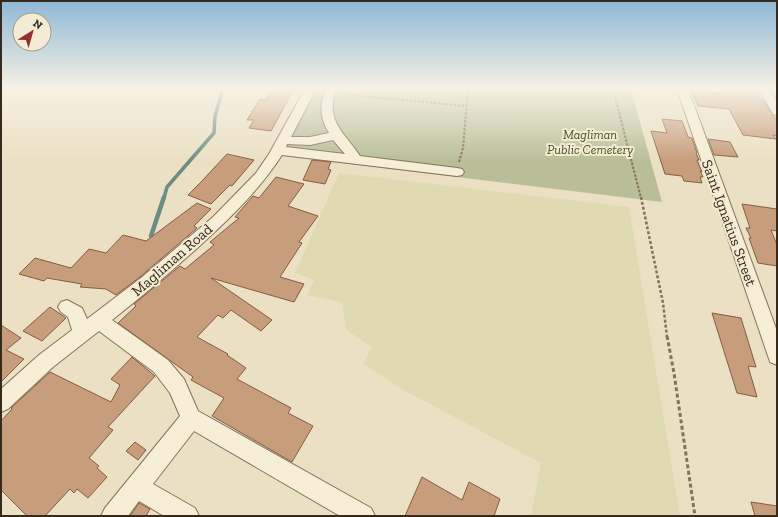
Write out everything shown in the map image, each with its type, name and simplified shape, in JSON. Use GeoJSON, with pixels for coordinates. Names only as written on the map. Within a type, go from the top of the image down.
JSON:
{"type":"FeatureCollection","features":[{"type":"Feature","properties":{"kind":"street","name":"Magliman Road"},"geometry":{"type":"LineString","coordinates":[[1,402],[22,382],[147,284],[218,221],[261,176],[297,113]]}},
{"type":"Feature","properties":{"kind":"street"},"geometry":{"type":"LineString","coordinates":[[327,113],[336,135],[356,160]]}},
{"type":"Feature","properties":{"kind":"street","name":"Saint Ignatius Street"},"geometry":{"type":"LineString","coordinates":[[691,113],[777,356]]}},
{"type":"Feature","properties":{"kind":"street"},"geometry":{"type":"LineString","coordinates":[[280,145],[316,142],[336,135]]}},
{"type":"Feature","properties":{"kind":"street"},"geometry":{"type":"LineString","coordinates":[[280,145],[356,160],[456,172]]}},
{"type":"Feature","properties":{"kind":"street"},"geometry":{"type":"LineString","coordinates":[[67,307],[76,314],[82,334]]}},
{"type":"Feature","properties":{"kind":"street"},"geometry":{"type":"LineString","coordinates":[[99,321],[161,366],[177,386],[191,418],[363,516]]}},
{"type":"Feature","properties":{"kind":"street"},"geometry":{"type":"LineString","coordinates":[[113,516],[191,418]]}},
{"type":"Feature","properties":{"kind":"street"},"geometry":{"type":"LineString","coordinates":[[136,487],[187,516]]}},
{"type":"Feature","properties":{"kind":"path"},"geometry":{"type":"LineString","coordinates":[[456,172],[462,148],[465,113]]}},
{"type":"Feature","properties":{"kind":"path"},"geometry":{"type":"LineString","coordinates":[[619,113],[644,208],[663,303],[695,516]]}},
{"type":"Feature","properties":{"kind":"shaded area"},"geometry":{"type":"Polygon","coordinates":[[[339,173],[629,207],[680,516],[531,516],[541,463],[405,391],[363,364],[372,347],[346,330],[342,302],[307,295],[314,280],[295,273],[339,173]]]}},
{"type":"Feature","properties":{"kind":"green space","name":"Magliman Public Cemetery"},"geometry":{"type":"Polygon","coordinates":[[[297,113],[638,113],[662,202],[275,155],[297,113]]]}},
{"type":"Feature","properties":{"kind":"building"},"geometry":{"type":"Polygon","coordinates":[[[251,113],[281,113],[271,131],[249,128],[254,120],[247,120],[251,113]]]}},
{"type":"Feature","properties":{"kind":"building"},"geometry":{"type":"Polygon","coordinates":[[[731,113],[771,113],[777,121],[777,136],[773,135],[776,139],[743,135],[731,113]]]}},
{"type":"Feature","properties":{"kind":"building"},"geometry":{"type":"Polygon","coordinates":[[[662,119],[682,121],[688,137],[692,138],[697,153],[699,160],[697,160],[703,177],[700,177],[702,183],[684,181],[682,176],[665,174],[651,131],[667,133],[662,119]]]}},
{"type":"Feature","properties":{"kind":"building"},"geometry":{"type":"Polygon","coordinates":[[[708,139],[730,142],[738,157],[714,155],[708,139]]]}},
{"type":"Feature","properties":{"kind":"building"},"geometry":{"type":"Polygon","coordinates":[[[227,154],[254,160],[232,186],[230,185],[211,204],[188,195],[201,182],[227,154]]]}},
{"type":"Feature","properties":{"kind":"building"},"geometry":{"type":"Polygon","coordinates":[[[312,160],[331,162],[328,169],[331,170],[325,184],[303,180],[312,160]]]}},
{"type":"Feature","properties":{"kind":"building"},"geometry":{"type":"Polygon","coordinates":[[[276,177],[304,184],[288,206],[318,216],[299,242],[302,243],[280,277],[304,284],[294,302],[211,278],[272,320],[261,331],[231,310],[223,318],[218,315],[197,337],[228,354],[227,355],[246,368],[237,379],[291,408],[288,413],[313,426],[292,462],[212,416],[224,398],[191,380],[193,377],[118,323],[136,306],[134,304],[180,266],[185,269],[214,245],[210,242],[239,218],[235,217],[253,196],[259,198],[276,177]]]}},
{"type":"Feature","properties":{"kind":"building"},"geometry":{"type":"Polygon","coordinates":[[[197,203],[211,209],[194,226],[197,228],[140,277],[116,295],[106,289],[80,287],[82,284],[47,278],[44,281],[19,274],[35,258],[71,268],[89,249],[106,253],[123,235],[146,241],[197,203]]]}},
{"type":"Feature","properties":{"kind":"building"},"geometry":{"type":"Polygon","coordinates":[[[742,204],[777,209],[777,231],[771,230],[777,245],[777,266],[758,263],[749,238],[751,238],[746,228],[750,228],[742,204]]]}},
{"type":"Feature","properties":{"kind":"building"},"geometry":{"type":"Polygon","coordinates":[[[50,307],[66,318],[42,341],[23,331],[50,307]]]}},
{"type":"Feature","properties":{"kind":"building"},"geometry":{"type":"Polygon","coordinates":[[[712,313],[741,318],[756,367],[748,366],[757,397],[737,393],[712,313]]]}},
{"type":"Feature","properties":{"kind":"building"},"geometry":{"type":"Polygon","coordinates":[[[1,325],[21,338],[6,350],[24,359],[1,382],[1,325]]]}},
{"type":"Feature","properties":{"kind":"building"},"geometry":{"type":"Polygon","coordinates":[[[132,357],[155,376],[108,427],[113,430],[89,458],[99,466],[97,468],[107,477],[88,498],[77,489],[74,493],[70,489],[45,516],[27,516],[1,490],[1,421],[12,409],[11,408],[50,372],[111,402],[120,385],[111,379],[132,357]]]}},
{"type":"Feature","properties":{"kind":"building"},"geometry":{"type":"Polygon","coordinates":[[[135,442],[146,450],[138,460],[126,451],[135,442]]]}},
{"type":"Feature","properties":{"kind":"building"},"geometry":{"type":"Polygon","coordinates":[[[422,477],[462,500],[469,482],[500,499],[494,516],[405,516],[422,477]]]}},
{"type":"Feature","properties":{"kind":"building"},"geometry":{"type":"Polygon","coordinates":[[[751,502],[777,506],[777,516],[755,516],[751,502]]]}},
{"type":"Feature","properties":{"kind":"building"},"geometry":{"type":"Polygon","coordinates":[[[139,503],[150,509],[146,516],[130,516],[139,503]]]}},
{"type":"Feature","properties":{"kind":"waterway"},"geometry":{"type":"LineString","coordinates":[[164,198],[167,187],[214,133],[216,113]]}},
{"type":"Feature","properties":{"kind":"waterway"},"geometry":{"type":"LineString","coordinates":[[151,236],[164,197]]}}]}
